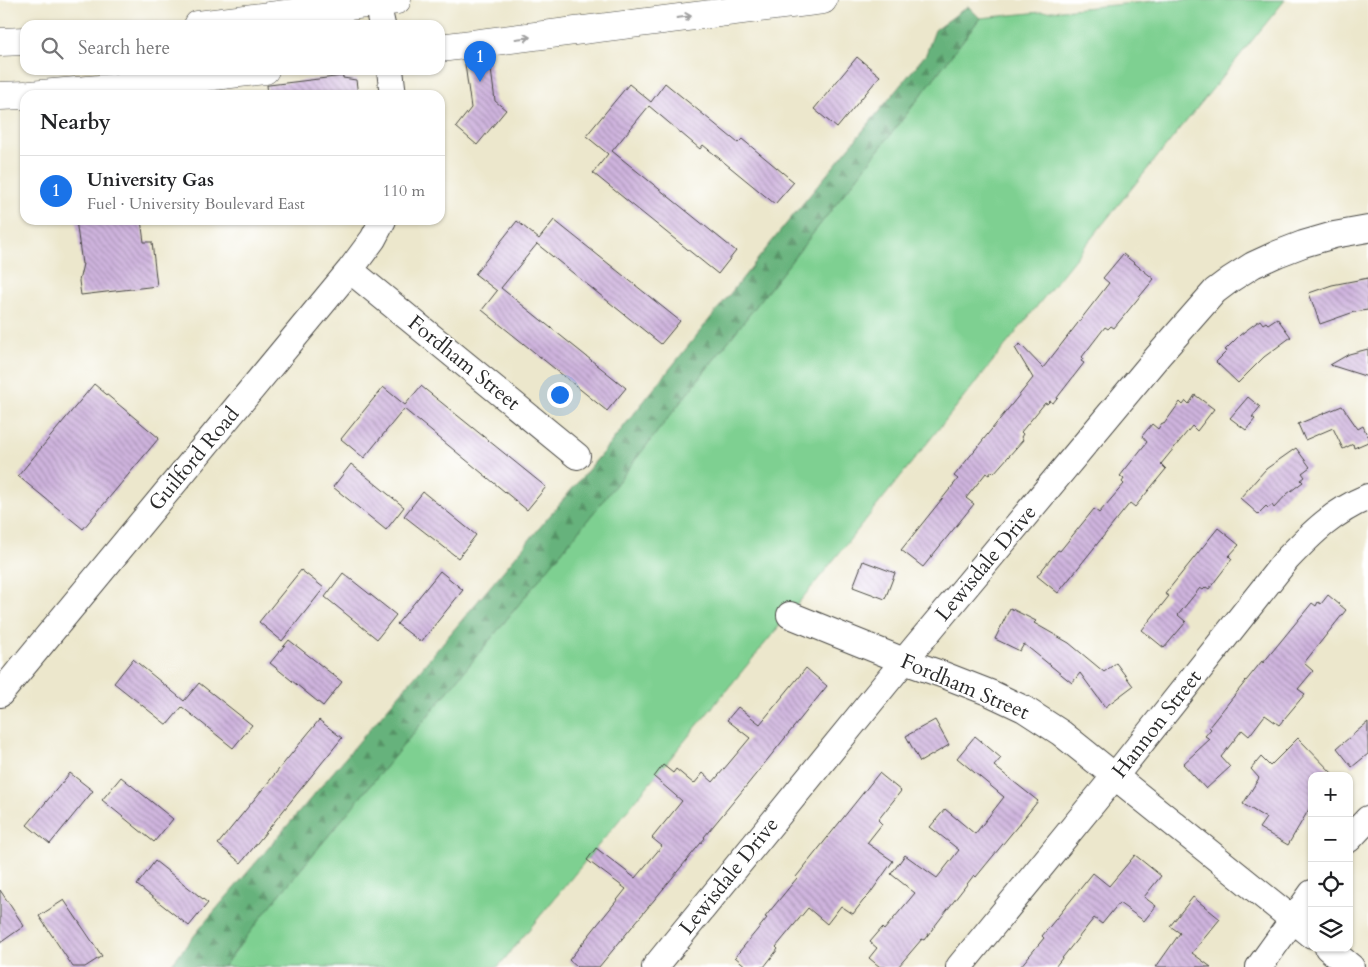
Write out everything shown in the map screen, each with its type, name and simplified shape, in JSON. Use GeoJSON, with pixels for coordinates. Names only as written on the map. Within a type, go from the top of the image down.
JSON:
{"type":"FeatureCollection","features":[{"type":"Feature","properties":{"kind":"main road"},"geometry":{"type":"LineString","coordinates":[[445,47],[823,0]]}},
{"type":"Feature","properties":{"kind":"main road"},"geometry":{"type":"LineString","coordinates":[[257,20],[386,9]]}},
{"type":"Feature","properties":{"kind":"main road"},"geometry":{"type":"LineString","coordinates":[[0,42],[20,41]]}},
{"type":"Feature","properties":{"kind":"main road"},"geometry":{"type":"LineString","coordinates":[[90,90],[222,75]]}},
{"type":"Feature","properties":{"kind":"main road"},"geometry":{"type":"LineString","coordinates":[[0,96],[20,95]]}},
{"type":"Feature","properties":{"kind":"street"},"geometry":{"type":"LineString","coordinates":[[391,75],[392,90]]}},
{"type":"Feature","properties":{"kind":"street","name":"Guilford Road"},"geometry":{"type":"LineString","coordinates":[[0,694],[350,270],[373,239],[380,225]]}},
{"type":"Feature","properties":{"kind":"street","name":"Lewisdale Drive"},"geometry":{"type":"LineString","coordinates":[[655,967],[904,661],[1158,356],[1215,291],[1254,265],[1276,254],[1334,235],[1368,229]]}},
{"type":"Feature","properties":{"kind":"street","name":"Fordham Street"},"geometry":{"type":"LineString","coordinates":[[350,270],[578,456]]}},
{"type":"Feature","properties":{"kind":"street","name":"Hannon Street"},"geometry":{"type":"LineString","coordinates":[[959,967],[1115,776],[1287,559],[1333,516],[1368,497]]}},
{"type":"Feature","properties":{"kind":"street","name":"Fordham Street"},"geometry":{"type":"LineString","coordinates":[[790,614],[904,661],[981,689],[1024,709],[1061,733],[1302,928]]}},
{"type":"Feature","properties":{"kind":"street"},"geometry":{"type":"LineString","coordinates":[[1353,835],[1368,819]]}},
{"type":"Feature","properties":{"kind":"street"},"geometry":{"type":"LineString","coordinates":[[1259,967],[1302,928],[1308,907]]}},
{"type":"Feature","properties":{"kind":"street"},"geometry":{"type":"LineString","coordinates":[[1333,952],[1351,967]]}},
{"type":"Feature","properties":{"kind":"green space"},"geometry":{"type":"Polygon","coordinates":[[[1164,0],[1285,0],[824,572],[498,967],[223,967],[267,910],[599,506],[980,18],[1164,0]]]}},
{"type":"Feature","properties":{"kind":"green space"},"geometry":{"type":"Polygon","coordinates":[[[968,6],[980,18],[902,120],[599,506],[267,910],[223,967],[169,967],[604,451],[782,229],[926,54],[935,30],[968,6]]]}},
{"type":"Feature","properties":{"kind":"building"},"geometry":{"type":"Polygon","coordinates":[[[857,57],[880,76],[837,128],[814,109],[857,57]]]}},
{"type":"Feature","properties":{"kind":"building"},"geometry":{"type":"Polygon","coordinates":[[[490,61],[495,101],[506,110],[477,145],[456,127],[471,108],[465,64],[490,61]]]}},
{"type":"Feature","properties":{"kind":"building"},"geometry":{"type":"Polygon","coordinates":[[[343,76],[343,78],[356,80],[357,90],[268,90],[267,85],[343,76]]]}},
{"type":"Feature","properties":{"kind":"building"},"geometry":{"type":"Polygon","coordinates":[[[665,83],[738,143],[742,139],[794,182],[775,204],[703,145],[700,149],[649,106],[612,151],[736,251],[718,274],[593,173],[608,154],[586,136],[629,84],[651,102],[665,83]]]}},
{"type":"Feature","properties":{"kind":"building"},"geometry":{"type":"Polygon","coordinates":[[[554,220],[680,321],[661,344],[537,244],[501,288],[626,388],[607,411],[482,310],[497,291],[475,274],[517,221],[539,239],[554,220]]]}},
{"type":"Feature","properties":{"kind":"building"},"geometry":{"type":"Polygon","coordinates":[[[77,225],[142,225],[144,242],[152,242],[157,286],[81,295],[79,281],[82,264],[77,225]]]}},
{"type":"Feature","properties":{"kind":"building"},"geometry":{"type":"Polygon","coordinates":[[[1123,254],[1154,279],[1114,328],[1111,326],[1108,329],[1105,327],[1082,357],[1081,361],[1084,363],[1053,403],[1050,401],[1047,404],[1045,403],[1021,432],[1023,440],[994,473],[992,471],[989,475],[986,473],[966,498],[974,504],[923,567],[901,550],[958,479],[954,476],[1033,378],[1015,348],[1020,344],[1043,368],[1109,283],[1103,278],[1123,254]]]}},
{"type":"Feature","properties":{"kind":"building"},"geometry":{"type":"Polygon","coordinates":[[[1368,278],[1368,310],[1354,312],[1320,324],[1309,293],[1332,285],[1368,278]]]}},
{"type":"Feature","properties":{"kind":"building"},"geometry":{"type":"Polygon","coordinates":[[[1277,318],[1291,337],[1264,357],[1238,383],[1216,362],[1240,335],[1260,320],[1263,324],[1266,322],[1268,324],[1277,318]]]}},
{"type":"Feature","properties":{"kind":"building"},"geometry":{"type":"Polygon","coordinates":[[[1368,349],[1368,377],[1330,365],[1349,354],[1368,349]]]}},
{"type":"Feature","properties":{"kind":"building"},"geometry":{"type":"Polygon","coordinates":[[[94,384],[159,438],[83,529],[18,476],[94,384]]]}},
{"type":"Feature","properties":{"kind":"building"},"geometry":{"type":"Polygon","coordinates":[[[421,386],[546,487],[527,510],[404,409],[364,458],[341,439],[383,387],[405,405],[421,386]]]}},
{"type":"Feature","properties":{"kind":"building"},"geometry":{"type":"Polygon","coordinates":[[[1195,395],[1214,409],[1197,431],[1192,426],[1161,464],[1166,469],[1135,507],[1130,503],[1058,593],[1037,576],[1094,509],[1099,513],[1124,484],[1122,482],[1124,479],[1120,476],[1147,442],[1142,436],[1152,424],[1158,429],[1180,402],[1183,405],[1186,401],[1189,404],[1195,395]]]}},
{"type":"Feature","properties":{"kind":"building"},"geometry":{"type":"Polygon","coordinates":[[[1248,397],[1260,407],[1252,417],[1255,419],[1246,430],[1230,418],[1248,397]]]}},
{"type":"Feature","properties":{"kind":"building"},"geometry":{"type":"Polygon","coordinates":[[[1342,406],[1358,429],[1363,426],[1368,442],[1354,448],[1353,444],[1343,449],[1333,428],[1305,440],[1298,424],[1342,406]]]}},
{"type":"Feature","properties":{"kind":"building"},"geometry":{"type":"Polygon","coordinates":[[[1296,448],[1310,467],[1302,473],[1305,477],[1301,480],[1303,482],[1287,494],[1274,508],[1272,505],[1268,508],[1266,506],[1258,514],[1240,498],[1266,469],[1296,448]]]}},
{"type":"Feature","properties":{"kind":"building"},"geometry":{"type":"Polygon","coordinates":[[[351,464],[404,507],[386,530],[333,487],[351,464]]]}},
{"type":"Feature","properties":{"kind":"building"},"geometry":{"type":"Polygon","coordinates":[[[423,492],[476,535],[458,558],[404,516],[423,492]]]}},
{"type":"Feature","properties":{"kind":"building"},"geometry":{"type":"Polygon","coordinates":[[[1218,528],[1239,545],[1229,556],[1232,559],[1209,589],[1206,587],[1203,590],[1200,588],[1178,615],[1186,622],[1164,648],[1142,630],[1169,596],[1165,594],[1218,528]]]}},
{"type":"Feature","properties":{"kind":"building"},"geometry":{"type":"Polygon","coordinates":[[[863,561],[895,573],[885,599],[853,587],[863,561]]]}},
{"type":"Feature","properties":{"kind":"building"},"geometry":{"type":"Polygon","coordinates":[[[301,570],[324,588],[282,641],[259,622],[301,570]]]}},
{"type":"Feature","properties":{"kind":"building"},"geometry":{"type":"Polygon","coordinates":[[[440,571],[463,590],[421,642],[397,624],[440,571]]]}},
{"type":"Feature","properties":{"kind":"building"},"geometry":{"type":"Polygon","coordinates":[[[343,573],[396,615],[377,639],[325,597],[343,573]]]}},
{"type":"Feature","properties":{"kind":"building"},"geometry":{"type":"Polygon","coordinates":[[[1328,595],[1346,610],[1304,663],[1313,671],[1298,689],[1305,694],[1279,725],[1265,715],[1249,736],[1242,730],[1221,757],[1230,767],[1206,789],[1183,764],[1210,739],[1205,736],[1211,729],[1209,727],[1262,661],[1263,663],[1312,603],[1316,606],[1318,602],[1321,604],[1328,595]]]}},
{"type":"Feature","properties":{"kind":"building"},"geometry":{"type":"Polygon","coordinates":[[[1010,608],[1036,621],[1034,623],[1069,643],[1104,672],[1116,663],[1133,686],[1105,707],[1080,673],[1072,683],[1024,644],[1020,651],[995,639],[1010,608]]]}},
{"type":"Feature","properties":{"kind":"building"},"geometry":{"type":"Polygon","coordinates":[[[289,640],[342,682],[323,706],[270,663],[289,640]]]}},
{"type":"Feature","properties":{"kind":"building"},"geometry":{"type":"Polygon","coordinates":[[[133,659],[184,701],[199,683],[252,725],[233,748],[182,707],[167,725],[114,683],[133,659]]]}},
{"type":"Feature","properties":{"kind":"building"},"geometry":{"type":"Polygon","coordinates":[[[806,668],[827,686],[599,967],[577,967],[569,960],[626,889],[587,860],[596,848],[635,878],[662,846],[652,838],[682,801],[654,777],[663,765],[673,773],[676,769],[694,784],[703,773],[713,782],[750,738],[727,720],[738,707],[760,724],[806,668]]]}},
{"type":"Feature","properties":{"kind":"building"},"geometry":{"type":"Polygon","coordinates":[[[319,720],[342,738],[241,863],[218,844],[319,720]]]}},
{"type":"Feature","properties":{"kind":"building"},"geometry":{"type":"Polygon","coordinates":[[[935,720],[949,745],[920,762],[906,736],[935,720]]]}},
{"type":"Feature","properties":{"kind":"building"},"geometry":{"type":"Polygon","coordinates":[[[1368,722],[1368,754],[1352,767],[1337,748],[1368,722]]]}},
{"type":"Feature","properties":{"kind":"building"},"geometry":{"type":"Polygon","coordinates":[[[975,736],[1001,758],[994,766],[1038,801],[976,877],[974,875],[924,940],[922,939],[898,967],[880,967],[869,958],[877,948],[870,942],[882,928],[884,930],[915,893],[891,874],[905,855],[937,878],[959,850],[930,827],[945,809],[975,834],[1004,797],[957,758],[975,736]]]}},
{"type":"Feature","properties":{"kind":"building"},"geometry":{"type":"Polygon","coordinates":[[[1298,738],[1331,772],[1308,772],[1308,811],[1288,845],[1259,828],[1266,818],[1243,804],[1259,778],[1251,769],[1261,757],[1270,766],[1298,738]]]}},
{"type":"Feature","properties":{"kind":"building"},"geometry":{"type":"Polygon","coordinates":[[[70,773],[93,791],[50,844],[27,825],[70,773]]]}},
{"type":"Feature","properties":{"kind":"building"},"geometry":{"type":"Polygon","coordinates":[[[879,773],[901,791],[878,820],[882,824],[867,843],[893,861],[853,914],[841,906],[827,924],[808,908],[776,947],[778,949],[764,967],[747,967],[735,957],[879,773]]]}},
{"type":"Feature","properties":{"kind":"building"},"geometry":{"type":"Polygon","coordinates":[[[121,777],[173,819],[154,842],[102,800],[121,777]]]}},
{"type":"Feature","properties":{"kind":"building"},"geometry":{"type":"Polygon","coordinates":[[[1135,855],[1161,876],[1144,897],[1156,906],[1144,921],[1119,903],[1102,924],[1094,918],[1055,967],[1020,967],[1044,938],[1042,936],[1093,873],[1109,886],[1135,855]]]}},
{"type":"Feature","properties":{"kind":"building"},"geometry":{"type":"Polygon","coordinates":[[[155,861],[208,903],[189,926],[137,885],[155,861]]]}},
{"type":"Feature","properties":{"kind":"building"},"geometry":{"type":"Polygon","coordinates":[[[0,890],[24,926],[0,943],[0,890]]]}},
{"type":"Feature","properties":{"kind":"building"},"geometry":{"type":"Polygon","coordinates":[[[1193,897],[1220,919],[1192,953],[1211,967],[1156,967],[1180,933],[1170,926],[1193,897]]]}},
{"type":"Feature","properties":{"kind":"building"},"geometry":{"type":"Polygon","coordinates":[[[64,900],[102,956],[85,967],[73,967],[39,916],[64,900]]]}},
{"type":"Feature","properties":{"kind":"place","name":"University Gas"},"geometry":{"type":"Point","coordinates":[480,82]}}]}
